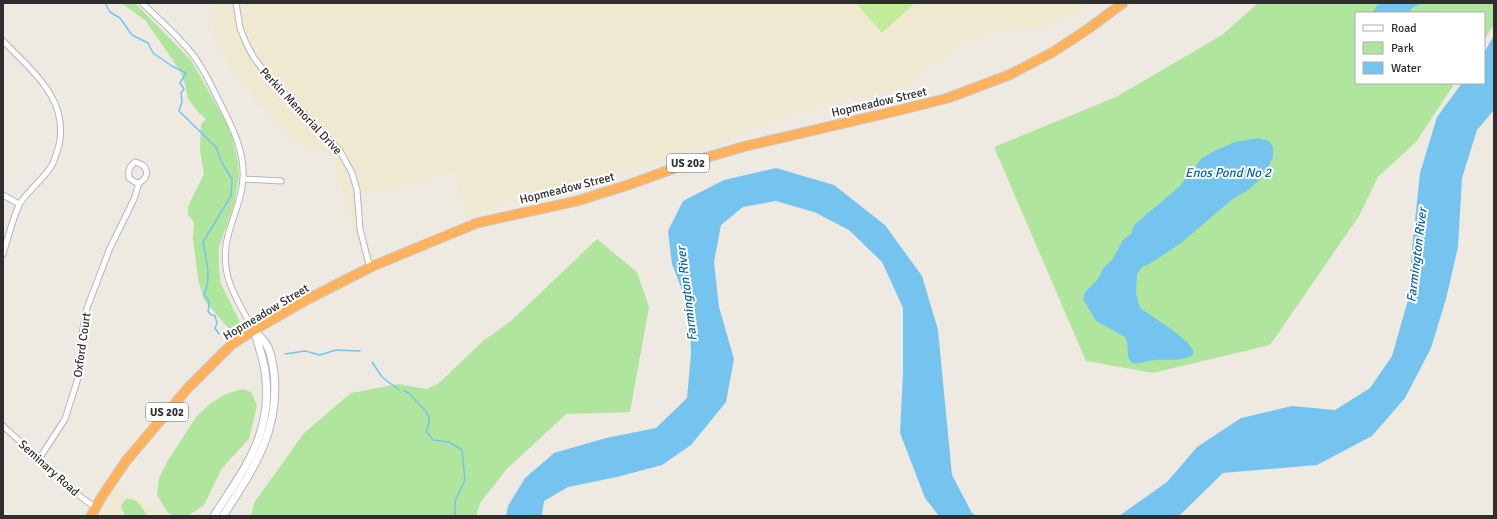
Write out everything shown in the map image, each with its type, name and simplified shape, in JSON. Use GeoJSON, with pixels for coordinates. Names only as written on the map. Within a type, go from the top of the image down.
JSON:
{"type":"FeatureCollection","features":[{"type":"Feature","properties":{"kind":"highway","name":"Hopmeadow Street"},"geometry":{"type":"LineString","coordinates":[[94,512],[126,461],[186,389],[231,345],[310,298],[370,268],[477,224],[577,201],[628,185],[694,161],[746,146],[948,98],[1009,75],[1053,52],[1088,29],[1123,3]]}},
{"type":"Feature","properties":{"kind":"street"},"geometry":{"type":"LineString","coordinates":[[142,3],[182,41],[199,63],[237,139],[241,154],[243,179],[238,205],[225,245],[224,265],[231,288],[254,330],[267,345],[273,366],[276,391],[274,410],[267,437],[259,455],[223,516]]}},
{"type":"Feature","properties":{"kind":"street","name":"Perkin Memorial Drive"},"geometry":{"type":"LineString","coordinates":[[236,3],[242,32],[254,58],[268,76],[340,151],[352,173],[357,190],[360,229],[370,268]]}},
{"type":"Feature","properties":{"kind":"street"},"geometry":{"type":"LineString","coordinates":[[3,41],[34,72],[53,96],[60,116],[61,134],[56,157],[47,172],[20,204],[3,254]]}},
{"type":"Feature","properties":{"kind":"street"},"geometry":{"type":"LineString","coordinates":[[243,179],[281,181]]}},
{"type":"Feature","properties":{"kind":"street","name":"Oxford Court"},"geometry":{"type":"LineString","coordinates":[[39,459],[65,419],[80,372],[82,332],[87,308],[110,248],[134,199],[139,183]]}},
{"type":"Feature","properties":{"kind":"street"},"geometry":{"type":"LineString","coordinates":[[3,195],[20,204]]}},
{"type":"Feature","properties":{"kind":"street"},"geometry":{"type":"LineString","coordinates":[[214,516],[253,452],[261,435],[265,417],[267,402],[265,369],[254,330]]}},
{"type":"Feature","properties":{"kind":"street","name":"Seminary Road"},"geometry":{"type":"LineString","coordinates":[[3,426],[81,497],[94,512]]}},
{"type":"Feature","properties":{"kind":"shaded area"},"geometry":{"type":"Polygon","coordinates":[[[210,3],[1092,3],[1048,28],[1007,28],[963,41],[905,87],[819,106],[586,187],[550,188],[525,193],[467,218],[453,169],[427,181],[353,195],[373,261],[364,264],[332,156],[299,146],[257,103],[221,55],[214,33],[210,3]]]}},
{"type":"Feature","properties":{"kind":"shaded area"},"geometry":{"type":"Polygon","coordinates":[[[116,487],[168,516],[99,516],[116,487]]]}},
{"type":"Feature","properties":{"kind":"green space"},"geometry":{"type":"Polygon","coordinates":[[[121,3],[135,3],[191,60],[226,122],[232,137],[238,161],[239,176],[234,204],[219,247],[219,270],[221,284],[240,322],[229,329],[204,300],[198,279],[193,239],[194,222],[188,215],[188,206],[204,174],[200,150],[201,124],[206,119],[188,99],[185,84],[180,71],[145,20],[121,3]]]}},
{"type":"Feature","properties":{"kind":"green space"},"geometry":{"type":"Polygon","coordinates":[[[856,3],[915,3],[882,33],[856,3]]]}},
{"type":"Feature","properties":{"kind":"green space"},"geometry":{"type":"Polygon","coordinates":[[[1258,3],[1494,3],[1493,26],[1485,38],[1485,12],[1355,12],[1355,84],[1454,84],[1416,142],[1378,177],[1359,216],[1270,345],[1153,373],[1086,361],[994,147],[1116,97],[1222,35],[1258,3]]]}},
{"type":"Feature","properties":{"kind":"green space"},"geometry":{"type":"Polygon","coordinates":[[[597,239],[637,272],[649,307],[630,412],[566,414],[507,469],[480,503],[476,516],[251,516],[254,503],[304,433],[351,393],[398,384],[427,389],[439,383],[483,341],[511,321],[597,239]]]}},
{"type":"Feature","properties":{"kind":"green space"},"geometry":{"type":"Polygon","coordinates":[[[243,389],[251,392],[257,405],[249,439],[222,468],[204,505],[188,516],[176,516],[168,513],[157,495],[159,478],[167,462],[196,417],[211,403],[226,394],[243,389]]]}},
{"type":"Feature","properties":{"kind":"green space"},"geometry":{"type":"Polygon","coordinates":[[[127,499],[137,502],[147,516],[125,516],[121,506],[127,499]]]}},
{"type":"Feature","properties":{"kind":"water"},"geometry":{"type":"Polygon","coordinates":[[[1379,3],[1422,3],[1412,8],[1410,12],[1373,12],[1379,3]]]}},
{"type":"Feature","properties":{"kind":"water","name":"Farmington River"},"geometry":{"type":"Polygon","coordinates":[[[1494,35],[1494,110],[1477,130],[1462,178],[1458,247],[1446,299],[1431,348],[1405,398],[1372,436],[1317,465],[1223,473],[1179,516],[1119,516],[1167,482],[1197,447],[1241,418],[1292,406],[1335,410],[1370,388],[1392,356],[1408,300],[1420,173],[1437,117],[1461,84],[1485,84],[1485,51],[1494,35]]]}},
{"type":"Feature","properties":{"kind":"water","name":"Enos Pond No 2"},"geometry":{"type":"Polygon","coordinates":[[[1258,138],[1269,141],[1273,147],[1273,157],[1264,176],[1247,191],[1234,198],[1181,243],[1151,263],[1142,267],[1137,274],[1136,293],[1140,308],[1187,342],[1193,350],[1193,355],[1184,359],[1155,360],[1132,363],[1129,358],[1125,337],[1096,321],[1083,299],[1085,292],[1098,279],[1104,267],[1112,260],[1123,240],[1131,234],[1134,225],[1180,186],[1201,159],[1214,151],[1235,142],[1258,138]]]}},
{"type":"Feature","properties":{"kind":"water","name":"Farmington River"},"geometry":{"type":"Polygon","coordinates":[[[776,168],[834,185],[885,225],[922,276],[938,330],[952,475],[972,513],[977,516],[939,516],[925,498],[900,433],[903,372],[903,308],[882,262],[849,230],[814,212],[776,201],[743,207],[721,225],[714,262],[719,307],[734,359],[726,402],[691,445],[662,465],[617,477],[568,487],[544,501],[542,514],[544,516],[506,516],[508,506],[525,478],[554,453],[606,438],[656,428],[687,398],[691,353],[690,311],[672,264],[668,231],[683,201],[724,180],[776,168]]]}},
{"type":"Feature","properties":{"kind":"waterway"},"geometry":{"type":"LineString","coordinates":[[105,3],[110,12],[120,18],[132,35],[148,43],[153,53],[172,66],[186,73],[180,83],[184,89],[181,93],[182,102],[179,111],[216,147],[222,163],[232,179],[231,196],[203,242],[208,275],[208,282],[204,295],[209,302],[208,311],[210,314],[215,316],[217,323],[215,328],[219,334]]}},
{"type":"Feature","properties":{"kind":"waterway"},"geometry":{"type":"LineString","coordinates":[[285,354],[305,351],[320,355],[336,350],[360,351]]}},
{"type":"Feature","properties":{"kind":"waterway"},"geometry":{"type":"LineString","coordinates":[[372,362],[382,377],[399,390]]}},
{"type":"Feature","properties":{"kind":"waterway"},"geometry":{"type":"LineString","coordinates":[[404,391],[411,395],[428,414],[429,421],[426,431],[433,440],[449,442],[462,450],[465,480],[455,501],[455,516]]}}]}
